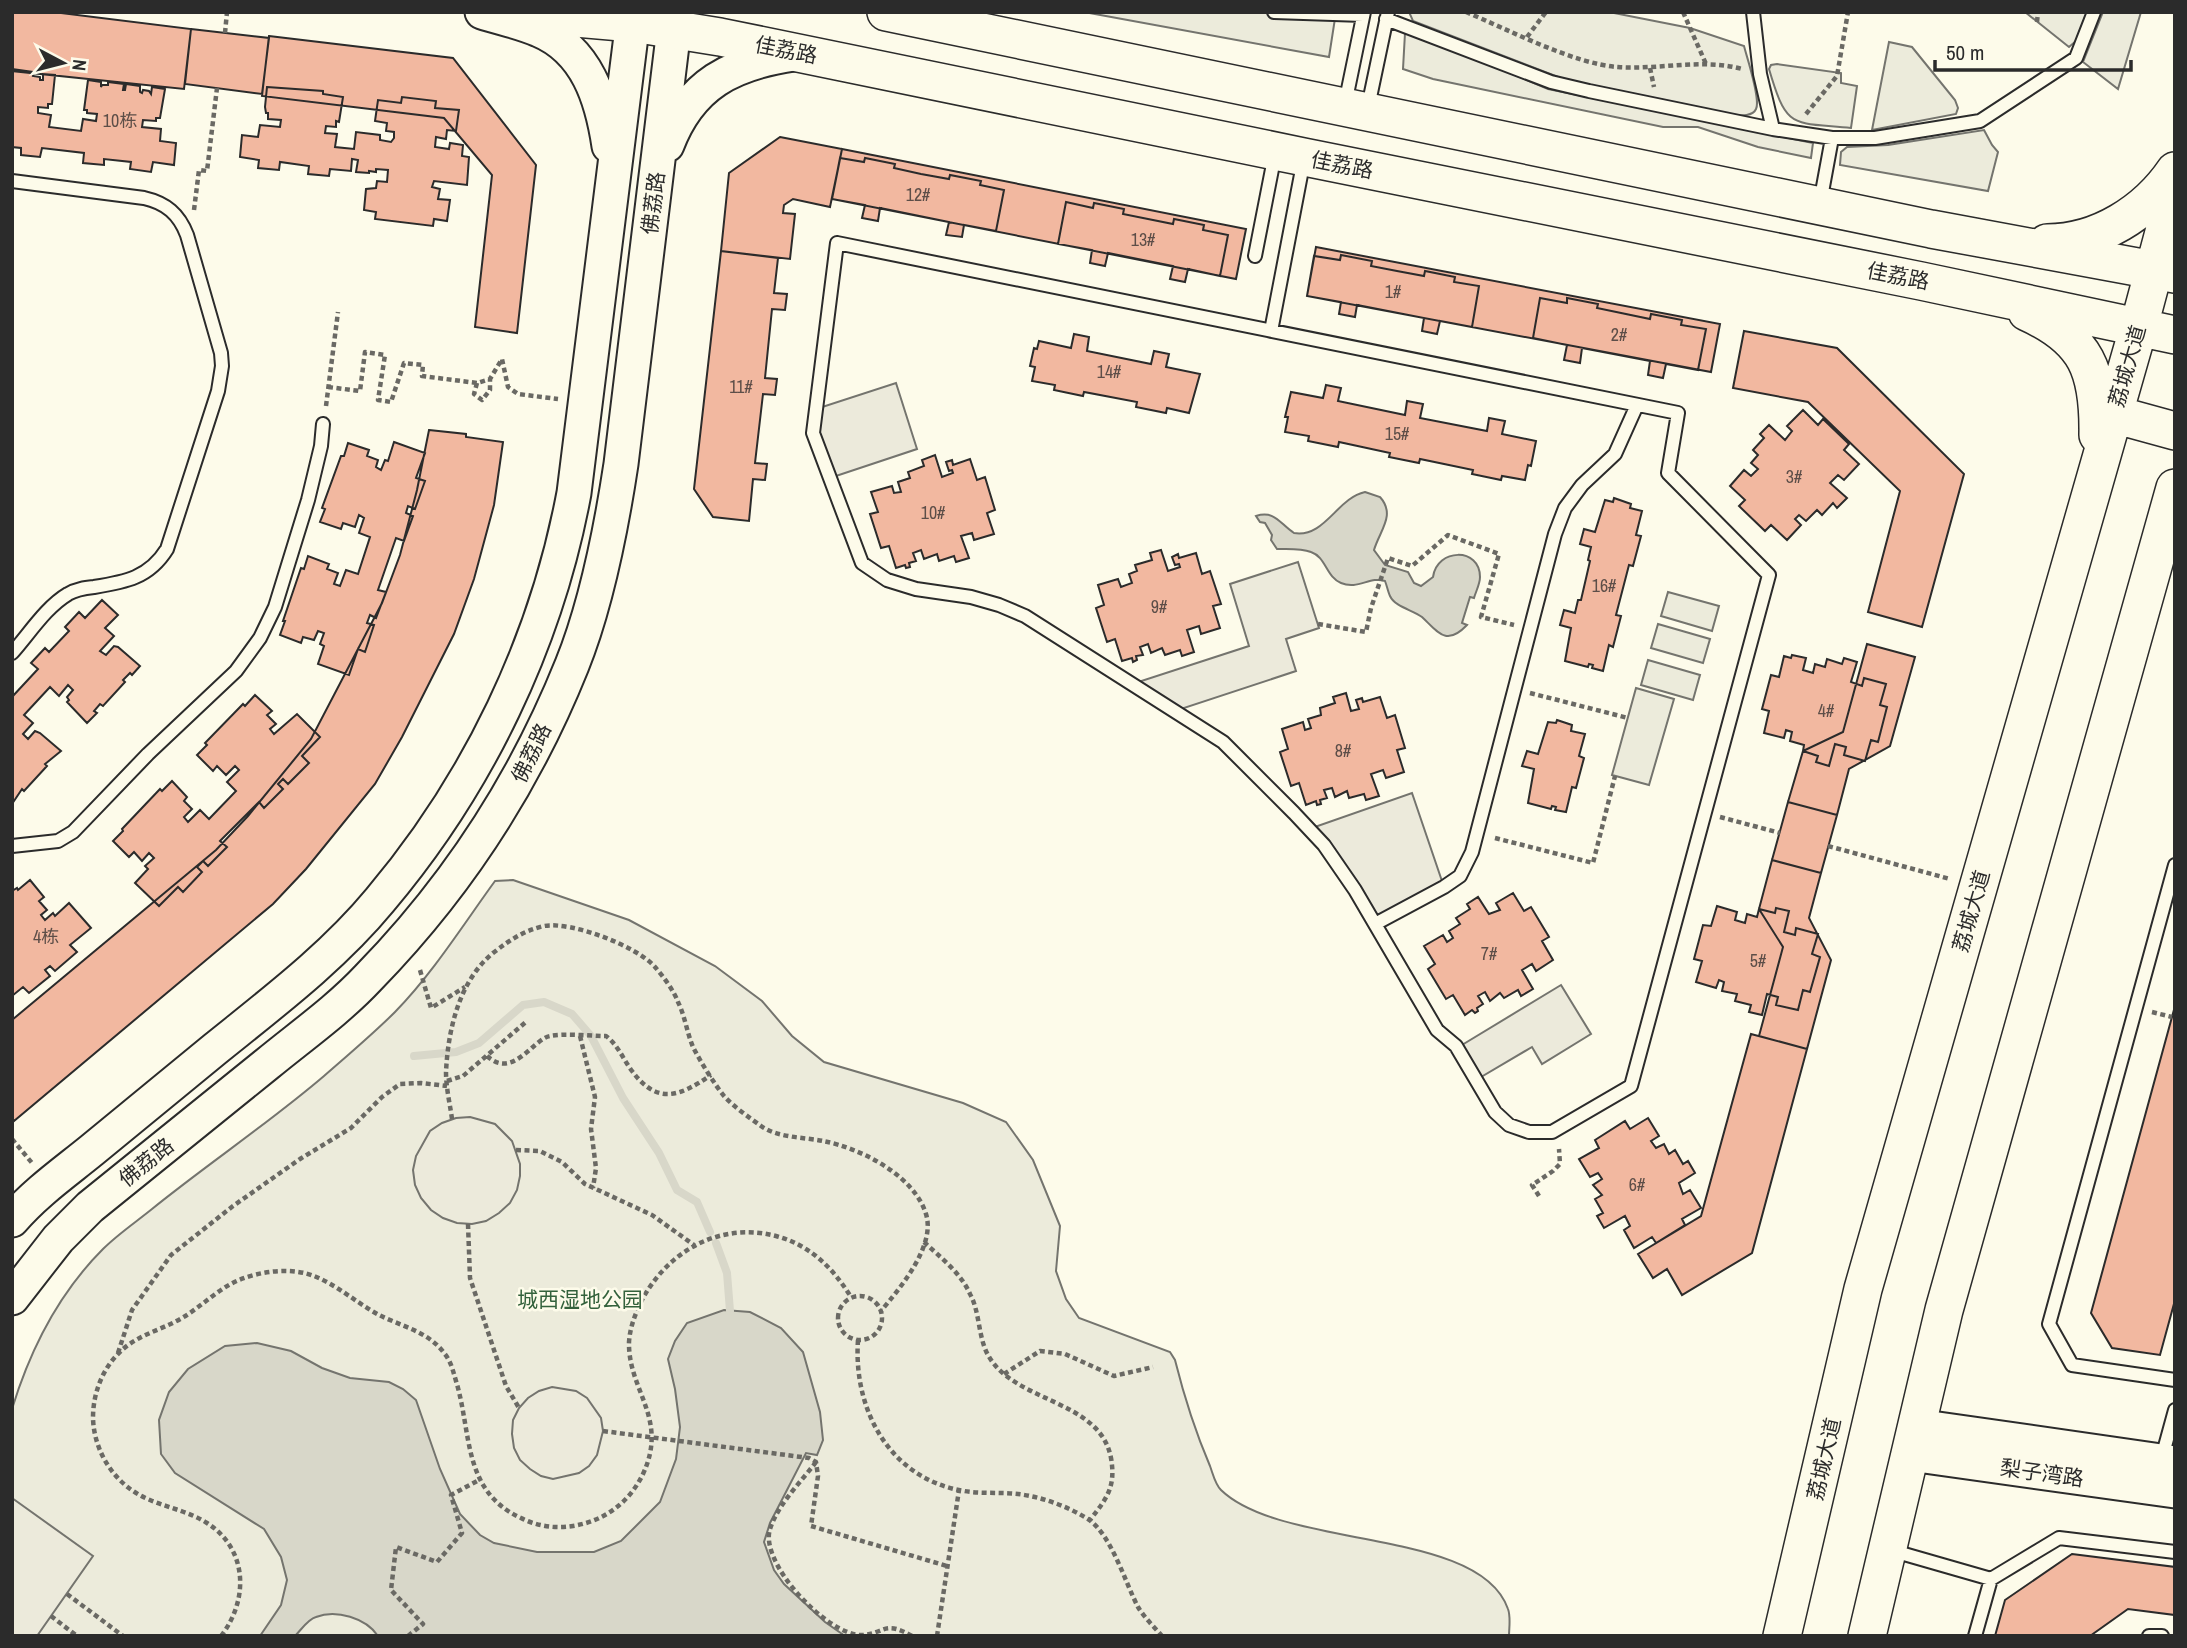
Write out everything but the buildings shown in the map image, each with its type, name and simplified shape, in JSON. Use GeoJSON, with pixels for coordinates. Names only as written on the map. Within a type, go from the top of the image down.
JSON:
{"type":"FeatureCollection","features":[{"type":"Feature","properties":{"kind":"main road"},"geometry":{"type":"LineString","coordinates":[[482,12],[541,31],[564,46],[582,65],[592,79],[605,120],[613,183]]}},
{"type":"Feature","properties":{"kind":"main road","name":"佳荔路"},"geometry":{"type":"LineString","coordinates":[[506,12],[675,20],[802,53],[1290,155],[1991,295],[2175,335]]}},
{"type":"Feature","properties":{"kind":"main road"},"geometry":{"type":"LineString","coordinates":[[870,67],[885,12],[1931,229],[2164,272]]}},
{"type":"Feature","properties":{"kind":"main road","name":"佛荔路"},"geometry":{"type":"LineString","coordinates":[[12,1220],[61,1175],[278,998],[331,951],[379,902],[424,844],[474,766],[508,701],[530,650],[568,527],[634,18]]}},
{"type":"Feature","properties":{"kind":"main road","name":"佛荔路"},"geometry":{"type":"LineString","coordinates":[[12,1298],[58,1239],[90,1208],[312,1028],[367,980],[463,866],[515,787],[573,663],[606,548],[621,464],[675,20]]}},
{"type":"Feature","properties":{"kind":"main road"},"geometry":{"type":"LineString","coordinates":[[657,174],[674,126],[707,85],[747,63],[802,53]]}},
{"type":"Feature","properties":{"kind":"main road"},"geometry":{"type":"LineString","coordinates":[[2006,243],[2059,243],[2111,227],[2146,205],[2175,171]]}},
{"type":"Feature","properties":{"kind":"main road","name":"荔城大道"},"geometry":{"type":"LineString","coordinates":[[1782,1636],[1863,1289],[2139,326],[2164,272],[2175,191]]}},
{"type":"Feature","properties":{"kind":"main road"},"geometry":{"type":"LineString","coordinates":[[1922,281],[1931,229]]}},
{"type":"Feature","properties":{"kind":"main road"},"geometry":{"type":"LineString","coordinates":[[1991,295],[2034,315],[2069,337],[2084,356],[2095,387],[2098,415],[2097,470]]}},
{"type":"Feature","properties":{"kind":"main road"},"geometry":{"type":"LineString","coordinates":[[2113,414],[2175,431]]}},
{"type":"Feature","properties":{"kind":"main road"},"geometry":{"type":"LineString","coordinates":[[1867,1636],[1947,1298],[2173,497]]}},
{"type":"Feature","properties":{"kind":"main road","name":"梨子湾路"},"geometry":{"type":"LineString","coordinates":[[1913,1440],[2168,1462]]}},
{"type":"Feature","properties":{"kind":"main road","name":"梨子湾路"},"geometry":{"type":"LineString","coordinates":[[1913,1440],[2175,1491]]}},
{"type":"Feature","properties":{"kind":"lane"},"geometry":{"type":"LineString","coordinates":[[1274,12],[1363,14],[1356,109]]}},
{"type":"Feature","properties":{"kind":"lane"},"geometry":{"type":"LineString","coordinates":[[1753,12],[1760,74],[1773,128]]}},
{"type":"Feature","properties":{"kind":"lane"},"geometry":{"type":"LineString","coordinates":[[1356,109],[1387,15],[1551,82],[1773,128],[1832,138],[1875,138],[1980,121],[2076,58],[2094,12]]}},
{"type":"Feature","properties":{"kind":"lane"},"geometry":{"type":"LineString","coordinates":[[1820,205],[1832,138]]}},
{"type":"Feature","properties":{"kind":"lane"},"geometry":{"type":"LineString","coordinates":[[1255,257],[1290,155]]}},
{"type":"Feature","properties":{"kind":"lane"},"geometry":{"type":"LineString","coordinates":[[1271,331],[1290,155]]}},
{"type":"Feature","properties":{"kind":"lane"},"geometry":{"type":"LineString","coordinates":[[12,181],[154,200],[171,209],[183,226],[190,245],[221,353],[222,366],[218,390],[167,549],[154,566],[136,578],[84,588],[68,594],[57,602],[12,653]]}},
{"type":"Feature","properties":{"kind":"lane"},"geometry":{"type":"LineString","coordinates":[[837,243],[1271,331],[1678,413],[1668,473],[1769,575],[1631,1086],[1552,1132],[1529,1132],[1509,1125],[1495,1112],[1456,1046],[1437,1030],[1375,924],[1324,845],[1223,742],[1025,616],[999,604],[916,589],[887,580],[862,563],[813,433],[837,243]]}},
{"type":"Feature","properties":{"kind":"lane"},"geometry":{"type":"LineString","coordinates":[[1375,924],[1460,876],[1472,852],[1555,534],[1565,508],[1581,485],[1615,454],[1637,405]]}},
{"type":"Feature","properties":{"kind":"lane"},"geometry":{"type":"LineString","coordinates":[[12,846],[58,841],[73,832],[148,754],[236,671],[260,638],[275,607],[307,500],[321,446],[323,424]]}},
{"type":"Feature","properties":{"kind":"lane"},"geometry":{"type":"LineString","coordinates":[[2175,865],[2049,1324],[2072,1365],[2175,1380]]}},
{"type":"Feature","properties":{"kind":"lane"},"geometry":{"type":"LineString","coordinates":[[2168,1462],[2175,1410]]}},
{"type":"Feature","properties":{"kind":"lane"},"geometry":{"type":"LineString","coordinates":[[1975,1636],[1991,1579],[2059,1538],[2175,1552]]}},
{"type":"Feature","properties":{"kind":"lane"},"geometry":{"type":"LineString","coordinates":[[1888,1549],[1991,1579]]}},
{"type":"Feature","properties":{"kind":"lane"},"geometry":{"type":"LineString","coordinates":[[2149,1636],[2162,1636]]}},
{"type":"Feature","properties":{"kind":"path"},"geometry":{"type":"LineString","coordinates":[[225,33],[227,12]]}},
{"type":"Feature","properties":{"kind":"path"},"geometry":{"type":"LineString","coordinates":[[1466,12],[1598,65],[1660,68],[1706,64],[1735,67],[1760,74]]}},
{"type":"Feature","properties":{"kind":"path"},"geometry":{"type":"LineString","coordinates":[[1527,37],[1546,12]]}},
{"type":"Feature","properties":{"kind":"path"},"geometry":{"type":"LineString","coordinates":[[1683,12],[1706,64]]}},
{"type":"Feature","properties":{"kind":"path"},"geometry":{"type":"LineString","coordinates":[[1792,131],[1837,76],[1848,12]]}},
{"type":"Feature","properties":{"kind":"path"},"geometry":{"type":"LineString","coordinates":[[2037,22],[2038,12]]}},
{"type":"Feature","properties":{"kind":"path"},"geometry":{"type":"LineString","coordinates":[[190,245],[199,170],[207,171],[217,88]]}},
{"type":"Feature","properties":{"kind":"path"},"geometry":{"type":"LineString","coordinates":[[323,424],[338,312]]}},
{"type":"Feature","properties":{"kind":"path"},"geometry":{"type":"LineString","coordinates":[[328,387],[360,391],[365,352],[384,355],[379,400],[391,402],[404,363],[423,365],[422,376],[477,383],[490,379]]}},
{"type":"Feature","properties":{"kind":"path"},"geometry":{"type":"LineString","coordinates":[[477,383],[474,394],[482,400],[490,390],[490,379],[502,359],[508,387],[518,394],[586,403]]}},
{"type":"Feature","properties":{"kind":"path"},"geometry":{"type":"LineString","coordinates":[[1318,624],[1366,632],[1388,558],[1412,566],[1448,535],[1499,554],[1481,617],[1531,629]]}},
{"type":"Feature","properties":{"kind":"path"},"geometry":{"type":"LineString","coordinates":[[1514,689],[1628,718]]}},
{"type":"Feature","properties":{"kind":"path"},"geometry":{"type":"LineString","coordinates":[[1476,833],[1593,863],[1615,776]]}},
{"type":"Feature","properties":{"kind":"path"},"geometry":{"type":"LineString","coordinates":[[1705,812],[1780,833]]}},
{"type":"Feature","properties":{"kind":"path"},"geometry":{"type":"LineString","coordinates":[[1828,846],[1978,886]]}},
{"type":"Feature","properties":{"kind":"path"},"geometry":{"type":"LineString","coordinates":[[452,1119],[446,1074],[451,1032],[459,998],[486,959],[515,935],[547,925],[591,931],[628,948],[654,965],[678,1000],[694,1048],[724,1096],[764,1129],[793,1137],[825,1141],[863,1154],[892,1170],[918,1194],[927,1216],[924,1242],[917,1263],[881,1311]]}},
{"type":"Feature","properties":{"kind":"path"},"geometry":{"type":"LineString","coordinates":[[420,970],[431,1008],[468,985]]}},
{"type":"Feature","properties":{"kind":"path"},"geometry":{"type":"LineString","coordinates":[[118,1354],[132,1310],[171,1255],[233,1206],[351,1128],[382,1097],[400,1084],[447,1083],[463,1076],[527,1021]]}},
{"type":"Feature","properties":{"kind":"path"},"geometry":{"type":"LineString","coordinates":[[487,1056],[500,1062],[519,1059],[548,1036],[606,1036],[614,1042],[634,1073],[650,1089],[662,1095],[682,1093],[711,1075]]}},
{"type":"Feature","properties":{"kind":"path"},"geometry":{"type":"LineString","coordinates":[[580,1036],[596,1097],[592,1129],[595,1159],[593,1188]]}},
{"type":"Feature","properties":{"kind":"path"},"geometry":{"type":"LineString","coordinates":[[1539,1196],[1532,1185],[1560,1164],[1561,1153],[1552,1132]]}},
{"type":"Feature","properties":{"kind":"path"},"geometry":{"type":"LineString","coordinates":[[516,1150],[540,1151],[562,1162],[585,1184],[652,1215],[694,1245]]}},
{"type":"Feature","properties":{"kind":"path"},"geometry":{"type":"LineString","coordinates":[[468,1224],[470,1278],[506,1386],[519,1408]]}},
{"type":"Feature","properties":{"kind":"path"},"geometry":{"type":"LineString","coordinates":[[220,1636],[237,1610],[241,1590],[238,1564],[229,1543],[207,1523],[147,1499],[118,1480],[99,1450],[94,1433],[95,1398],[103,1374],[118,1354],[145,1334],[177,1321],[202,1306],[236,1281],[264,1272],[312,1275],[376,1313],[426,1336],[443,1350],[451,1363],[461,1398],[471,1461],[479,1480],[500,1505],[531,1523],[566,1528],[608,1514],[629,1496],[648,1464],[655,1438],[629,1345],[632,1321],[656,1277],[669,1263],[694,1245],[721,1235],[761,1233],[797,1244],[829,1266],[850,1297]]}},
{"type":"Feature","properties":{"kind":"path"},"geometry":{"type":"LineString","coordinates":[[924,1242],[954,1271],[971,1294],[988,1355],[1004,1374],[1091,1422],[1108,1446],[1114,1477],[1107,1498],[1090,1520]]}},
{"type":"Feature","properties":{"kind":"path"},"geometry":{"type":"LineString","coordinates":[[850,1297],[869,1297],[877,1303],[881,1311],[880,1327],[869,1339],[858,1340],[845,1335],[839,1328],[837,1319],[843,1302],[850,1297]]}},
{"type":"Feature","properties":{"kind":"path"},"geometry":{"type":"LineString","coordinates":[[858,1340],[856,1360],[860,1389],[869,1417],[892,1451],[925,1478],[959,1490],[1019,1494],[1048,1500],[1090,1520],[1106,1539],[1140,1610],[1161,1636]]}},
{"type":"Feature","properties":{"kind":"path"},"geometry":{"type":"LineString","coordinates":[[1004,1374],[1040,1351],[1065,1354],[1114,1376],[1153,1367]]}},
{"type":"Feature","properties":{"kind":"path"},"geometry":{"type":"LineString","coordinates":[[603,1431],[809,1458],[816,1462]]}},
{"type":"Feature","properties":{"kind":"path"},"geometry":{"type":"LineString","coordinates":[[816,1462],[818,1476],[811,1526],[947,1566]]}},
{"type":"Feature","properties":{"kind":"path"},"geometry":{"type":"LineString","coordinates":[[816,1462],[787,1500],[771,1528],[768,1544],[781,1573],[819,1614],[842,1629],[861,1635],[886,1627],[912,1636]]}},
{"type":"Feature","properties":{"kind":"path"},"geometry":{"type":"LineString","coordinates":[[408,1636],[423,1624],[391,1590],[396,1546],[437,1562],[463,1534],[451,1495],[479,1480]]}},
{"type":"Feature","properties":{"kind":"path"},"geometry":{"type":"LineString","coordinates":[[937,1636],[959,1490]]}},
{"type":"Feature","properties":{"kind":"path"},"geometry":{"type":"LineString","coordinates":[[67,1594],[123,1636]]}},
{"type":"Feature","properties":{"kind":"path"},"geometry":{"type":"LineString","coordinates":[[51,1616],[77,1636]]}},
{"type":"Feature","properties":{"kind":"green space"},"geometry":{"type":"Polygon","coordinates":[[[1084,12],[1336,12],[1329,57],[1084,12]]]}},
{"type":"Feature","properties":{"kind":"green space"},"geometry":{"type":"Polygon","coordinates":[[[1409,12],[1609,12],[1690,28],[1744,46],[1755,88],[1756,109],[1750,114],[1735,115],[1571,82],[1413,21],[1409,12]]]}},
{"type":"Feature","properties":{"kind":"green space"},"geometry":{"type":"Polygon","coordinates":[[[2025,12],[2087,12],[2076,41],[2069,47],[2025,12]]]}},
{"type":"Feature","properties":{"kind":"green space"},"geometry":{"type":"Polygon","coordinates":[[[2103,12],[2141,12],[2118,89],[2083,62],[2103,12]]]}},
{"type":"Feature","properties":{"kind":"green space"},"geometry":{"type":"Polygon","coordinates":[[[1405,33],[1417,34],[1548,89],[1813,143],[1811,158],[1758,147],[1698,127],[1663,127],[1433,79],[1403,69],[1405,33]]]}},
{"type":"Feature","properties":{"kind":"green space"},"geometry":{"type":"Polygon","coordinates":[[[1889,42],[1912,47],[1955,100],[1958,108],[1956,114],[1872,130],[1889,42]]]}},
{"type":"Feature","properties":{"kind":"green space"},"geometry":{"type":"Polygon","coordinates":[[[1771,65],[1841,73],[1841,83],[1857,86],[1851,128],[1803,123],[1787,113],[1769,69],[1771,65]]]}},
{"type":"Feature","properties":{"kind":"green space"},"geometry":{"type":"Polygon","coordinates":[[[1984,130],[1998,152],[1988,191],[1840,165],[1841,152],[1847,147],[1888,145],[1984,130]]]}},
{"type":"Feature","properties":{"kind":"green space"},"geometry":{"type":"Polygon","coordinates":[[[1668,592],[1719,606],[1712,631],[1661,616],[1668,592]]]}},
{"type":"Feature","properties":{"kind":"green space"},"geometry":{"type":"Polygon","coordinates":[[[1658,624],[1710,639],[1703,663],[1651,648],[1658,624]]]}},
{"type":"Feature","properties":{"kind":"green space"},"geometry":{"type":"Polygon","coordinates":[[[1648,660],[1700,675],[1693,700],[1641,685],[1648,660]]]}},
{"type":"Feature","properties":{"kind":"green space"},"geometry":{"type":"Polygon","coordinates":[[[1636,688],[1674,699],[1649,785],[1612,775],[1636,688]]]}},
{"type":"Feature","properties":{"kind":"green space","name":"城西湿地公园"},"geometry":{"type":"Polygon","coordinates":[[[513,880],[629,920],[715,966],[762,1001],[792,1036],[824,1062],[963,1103],[1006,1122],[1033,1160],[1060,1226],[1056,1271],[1066,1299],[1079,1318],[1170,1352],[1175,1360],[1199,1440],[1221,1490],[1250,1509],[1288,1522],[1421,1551],[1460,1564],[1490,1583],[1508,1609],[1509,1636],[14,1636],[12,1409],[37,1344],[60,1303],[87,1266],[115,1238],[303,1093],[378,1028],[422,981],[495,881],[513,880]]]}},
{"type":"Feature","properties":{"kind":"shaded area"},"geometry":{"type":"Polygon","coordinates":[[[896,383],[917,449],[830,478],[813,433],[816,409],[896,383]]]}},
{"type":"Feature","properties":{"kind":"shaded area"},"geometry":{"type":"Polygon","coordinates":[[[1365,492],[1380,497],[1387,510],[1385,523],[1374,550],[1385,565],[1408,572],[1414,583],[1421,586],[1433,577],[1436,567],[1450,556],[1466,556],[1478,567],[1479,585],[1474,598],[1470,597],[1462,623],[1467,625],[1460,632],[1448,636],[1438,632],[1422,617],[1392,600],[1385,581],[1374,580],[1347,585],[1336,580],[1323,562],[1311,552],[1277,549],[1265,523],[1260,522],[1256,516],[1273,516],[1294,533],[1305,533],[1323,524],[1346,502],[1365,492]]]}},
{"type":"Feature","properties":{"kind":"shaded area"},"geometry":{"type":"Polygon","coordinates":[[[1298,562],[1319,628],[1286,639],[1296,671],[1175,711],[1132,684],[1249,646],[1230,584],[1298,562]]]}},
{"type":"Feature","properties":{"kind":"shaded area"},"geometry":{"type":"Polygon","coordinates":[[[1412,793],[1444,887],[1375,924],[1309,829],[1412,793]]]}},
{"type":"Feature","properties":{"kind":"shaded area"},"geometry":{"type":"Polygon","coordinates":[[[1561,985],[1591,1034],[1542,1064],[1532,1047],[1476,1080],[1457,1048],[1561,985]]]}},
{"type":"Feature","properties":{"kind":"shaded area"},"geometry":{"type":"Polygon","coordinates":[[[470,1117],[495,1124],[512,1141],[520,1164],[517,1190],[510,1203],[486,1221],[472,1224],[457,1223],[431,1210],[415,1185],[413,1170],[416,1156],[430,1131],[456,1118],[470,1117]]]}},
{"type":"Feature","properties":{"kind":"shaded area"},"geometry":{"type":"Polygon","coordinates":[[[724,1310],[750,1312],[781,1328],[803,1352],[820,1412],[823,1440],[817,1455],[806,1453],[770,1523],[764,1542],[774,1570],[784,1584],[825,1622],[845,1636],[378,1636],[358,1620],[332,1614],[313,1618],[295,1636],[260,1636],[281,1605],[287,1580],[281,1557],[264,1529],[175,1473],[161,1454],[159,1420],[169,1392],[188,1369],[225,1346],[257,1343],[291,1351],[322,1368],[350,1378],[389,1382],[416,1400],[440,1469],[460,1514],[480,1535],[494,1543],[537,1552],[594,1552],[621,1541],[660,1502],[676,1459],[680,1427],[668,1359],[675,1341],[687,1323],[724,1310]]]}},
{"type":"Feature","properties":{"kind":"shaded area"},"geometry":{"type":"Polygon","coordinates":[[[552,1387],[576,1391],[587,1398],[601,1418],[603,1431],[597,1455],[589,1466],[579,1473],[553,1479],[541,1476],[520,1460],[514,1448],[512,1434],[513,1420],[519,1408],[539,1391],[552,1387]]]}},
{"type":"Feature","properties":{"kind":"shaded area"},"geometry":{"type":"Polygon","coordinates":[[[12,1498],[93,1556],[37,1636],[12,1636],[12,1498]]]}},
{"type":"Feature","properties":{"kind":"waterway"},"geometry":{"type":"LineString","coordinates":[[414,1056],[456,1052],[479,1043],[523,1005],[544,1002],[572,1014],[591,1036],[623,1098],[659,1153],[677,1190],[697,1202],[710,1232]]}},
{"type":"Feature","properties":{"kind":"waterway"},"geometry":{"type":"LineString","coordinates":[[716,1243],[727,1273],[730,1311]]}}]}
